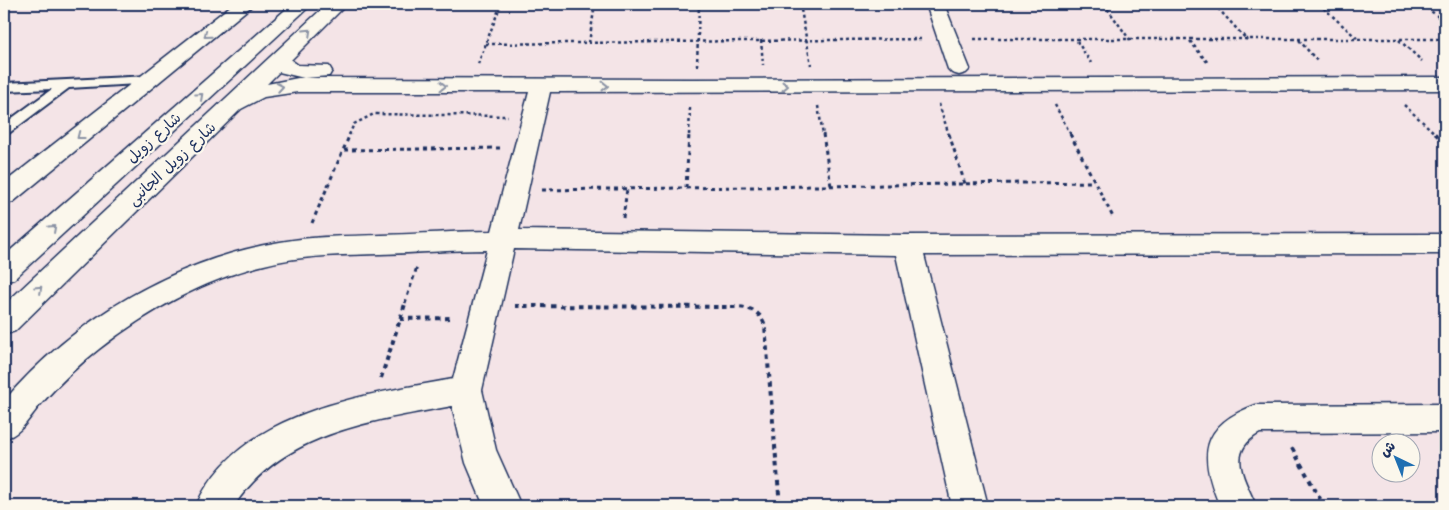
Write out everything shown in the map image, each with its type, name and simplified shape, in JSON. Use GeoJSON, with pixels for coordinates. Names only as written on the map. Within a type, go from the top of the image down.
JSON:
{"type":"FeatureCollection","features":[{"type":"Feature","properties":{"kind":"street"},"geometry":{"type":"LineString","coordinates":[[4,196],[245,4]]}},
{"type":"Feature","properties":{"kind":"street","name":"شارع زويل"},"geometry":{"type":"LineString","coordinates":[[4,272],[304,4]]}},
{"type":"Feature","properties":{"kind":"street","name":"شارع زويل الجانبى"},"geometry":{"type":"LineString","coordinates":[[4,323],[338,4]]}},
{"type":"Feature","properties":{"kind":"street"},"geometry":{"type":"LineString","coordinates":[[935,4],[959,69]]}},
{"type":"Feature","properties":{"kind":"street"},"geometry":{"type":"LineString","coordinates":[[280,59],[286,67],[300,71],[476,70],[694,78]]}},
{"type":"Feature","properties":{"kind":"street"},"geometry":{"type":"LineString","coordinates":[[235,104],[258,92],[298,85],[541,86],[760,75],[932,85],[1045,84],[1088,74],[1213,68],[1437,67]]}},
{"type":"Feature","properties":{"kind":"street"},"geometry":{"type":"LineString","coordinates":[[813,78],[959,69],[1380,83],[1445,83]]}},
{"type":"Feature","properties":{"kind":"street"},"geometry":{"type":"LineString","coordinates":[[503,506],[490,483],[474,436],[466,390],[541,86]]}},
{"type":"Feature","properties":{"kind":"street"},"geometry":{"type":"LineString","coordinates":[[4,425],[20,403],[53,370],[89,340],[161,294],[196,276],[232,263],[266,254],[301,248],[504,240],[908,246],[1445,244]]}},
{"type":"Feature","properties":{"kind":"street"},"geometry":{"type":"LineString","coordinates":[[908,246],[970,506]]}},
{"type":"Feature","properties":{"kind":"street"},"geometry":{"type":"LineString","coordinates":[[214,506],[231,481],[259,454],[291,433],[318,422],[371,409],[466,390]]}},
{"type":"Feature","properties":{"kind":"street"},"geometry":{"type":"LineString","coordinates":[[1238,506],[1228,486],[1223,467],[1224,450],[1230,436],[1241,425],[1256,419],[1445,418]]}},
{"type":"Feature","properties":{"kind":"lane"},"geometry":{"type":"LineString","coordinates":[[4,87],[150,80]]}},
{"type":"Feature","properties":{"kind":"lane"},"geometry":{"type":"LineString","coordinates":[[4,130],[66,84]]}},
{"type":"Feature","properties":{"kind":"path"},"geometry":{"type":"LineString","coordinates":[[476,70],[501,4]]}},
{"type":"Feature","properties":{"kind":"path"},"geometry":{"type":"LineString","coordinates":[[589,43],[595,4]]}},
{"type":"Feature","properties":{"kind":"path"},"geometry":{"type":"LineString","coordinates":[[686,188],[699,4]]}},
{"type":"Feature","properties":{"kind":"path"},"geometry":{"type":"LineString","coordinates":[[800,4],[831,186]]}},
{"type":"Feature","properties":{"kind":"path"},"geometry":{"type":"LineString","coordinates":[[1104,4],[1130,40]]}},
{"type":"Feature","properties":{"kind":"path"},"geometry":{"type":"LineString","coordinates":[[1214,4],[1247,40]]}},
{"type":"Feature","properties":{"kind":"path"},"geometry":{"type":"LineString","coordinates":[[1319,4],[1359,40]]}},
{"type":"Feature","properties":{"kind":"path"},"geometry":{"type":"LineString","coordinates":[[1422,4],[1445,22]]}},
{"type":"Feature","properties":{"kind":"path"},"geometry":{"type":"LineString","coordinates":[[760,75],[761,40]]}},
{"type":"Feature","properties":{"kind":"path"},"geometry":{"type":"LineString","coordinates":[[1077,40],[1088,74]]}},
{"type":"Feature","properties":{"kind":"path"},"geometry":{"type":"LineString","coordinates":[[1190,40],[1213,68]]}},
{"type":"Feature","properties":{"kind":"path"},"geometry":{"type":"LineString","coordinates":[[1298,40],[1323,68]]}},
{"type":"Feature","properties":{"kind":"path"},"geometry":{"type":"LineString","coordinates":[[1399,40],[1437,67]]}},
{"type":"Feature","properties":{"kind":"path"},"geometry":{"type":"LineString","coordinates":[[1380,83],[1445,143]]}},
{"type":"Feature","properties":{"kind":"path"},"geometry":{"type":"LineString","coordinates":[[1045,84],[1127,246]]}},
{"type":"Feature","properties":{"kind":"path"},"geometry":{"type":"LineString","coordinates":[[932,85],[966,184]]}},
{"type":"Feature","properties":{"kind":"path"},"geometry":{"type":"LineString","coordinates":[[301,248],[354,124],[359,120],[374,114],[533,117]]}},
{"type":"Feature","properties":{"kind":"path"},"geometry":{"type":"LineString","coordinates":[[344,150],[527,147]]}},
{"type":"Feature","properties":{"kind":"path"},"geometry":{"type":"LineString","coordinates":[[516,191],[1094,182]]}},
{"type":"Feature","properties":{"kind":"path"},"geometry":{"type":"LineString","coordinates":[[371,409],[424,243]]}},
{"type":"Feature","properties":{"kind":"path"},"geometry":{"type":"LineString","coordinates":[[400,319],[485,312],[738,307],[748,308],[757,312],[763,318],[765,326],[780,506]]}},
{"type":"Feature","properties":{"kind":"path"},"geometry":{"type":"LineString","coordinates":[[1277,419],[1324,506]]}}]}
